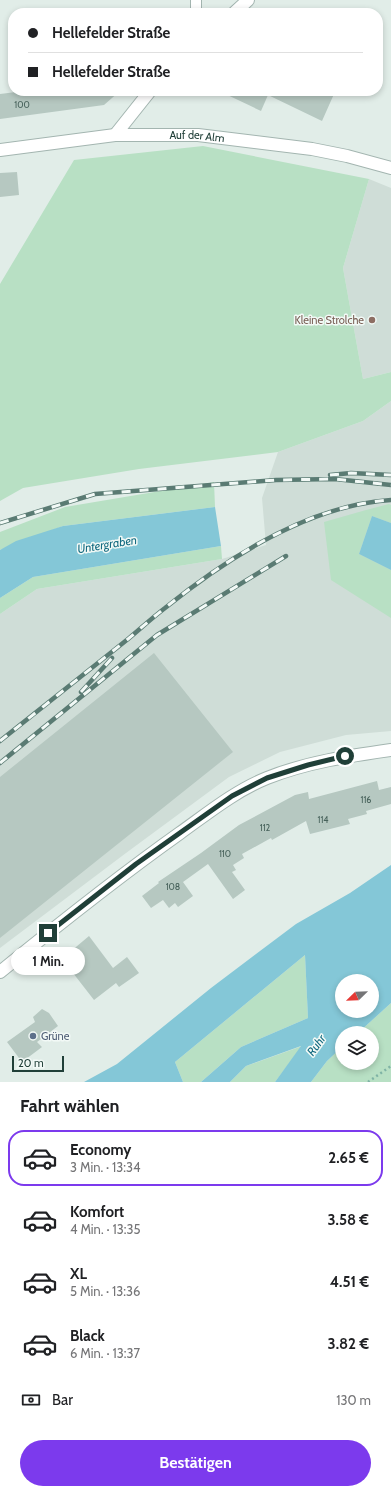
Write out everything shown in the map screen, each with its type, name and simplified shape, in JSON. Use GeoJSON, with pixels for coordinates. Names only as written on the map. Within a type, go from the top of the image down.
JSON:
{"type":"FeatureCollection","features":[{"type":"Feature","properties":{"kind":"street"},"geometry":{"type":"LineString","coordinates":[[239,8],[248,0]]}},
{"type":"Feature","properties":{"kind":"street"},"geometry":{"type":"LineString","coordinates":[[115,134],[146,96]]}},
{"type":"Feature","properties":{"kind":"street","name":"Auf der Alm"},"geometry":{"type":"LineString","coordinates":[[0,150],[115,134],[198,135],[312,149],[347,156],[391,168]]}},
{"type":"Feature","properties":{"kind":"street"},"geometry":{"type":"LineString","coordinates":[[0,972],[136,864],[232,796],[267,778],[308,765],[345,756],[391,750]]}},
{"type":"Feature","properties":{"kind":"path"},"geometry":{"type":"LineString","coordinates":[[368,1082],[391,1066]]}},
{"type":"Feature","properties":{"kind":"shaded area","name":"Kleine Strolche"},"geometry":{"type":"Polygon","coordinates":[[[369,179],[391,188],[391,372],[363,379],[343,268],[369,179]]]}},
{"type":"Feature","properties":{"kind":"shaded area"},"geometry":{"type":"Polygon","coordinates":[[[391,401],[391,731],[346,735],[280,752],[229,777],[0,948],[0,614],[37,589],[222,559],[266,545],[262,498],[278,452],[363,421],[391,401]]]}},
{"type":"Feature","properties":{"kind":"green space"},"geometry":{"type":"Polygon","coordinates":[[[203,146],[369,179],[343,268],[363,379],[391,372],[391,401],[363,421],[278,452],[139,469],[23,488],[0,501],[0,284],[74,160],[203,146]]]}},
{"type":"Feature","properties":{"kind":"green space"},"geometry":{"type":"Polygon","coordinates":[[[214,482],[215,507],[63,526],[0,550],[0,532],[65,507],[214,482]]]}},
{"type":"Feature","properties":{"kind":"green space"},"geometry":{"type":"Polygon","coordinates":[[[389,504],[391,505],[391,523],[372,516],[359,554],[391,570],[391,618],[331,580],[324,522],[389,504]]]}},
{"type":"Feature","properties":{"kind":"green space"},"geometry":{"type":"Polygon","coordinates":[[[221,546],[222,559],[37,589],[0,614],[0,598],[33,577],[221,546]]]}},
{"type":"Feature","properties":{"kind":"green space"},"geometry":{"type":"Polygon","coordinates":[[[305,955],[308,1018],[241,1047],[201,1082],[183,1082],[175,1062],[305,955]]]}},
{"type":"Feature","properties":{"kind":"green space"},"geometry":{"type":"Polygon","coordinates":[[[391,1003],[391,1082],[311,1082],[327,1061],[335,1054],[335,1070],[379,1070],[379,1026],[366,1026],[374,1018],[379,1018],[379,1014],[391,1003]]]}},
{"type":"Feature","properties":{"kind":"green space"},"geometry":{"type":"Polygon","coordinates":[[[302,1046],[275,1082],[230,1082],[246,1066],[302,1046]]]}},
{"type":"Feature","properties":{"kind":"water","name":"Untergraben"},"geometry":{"type":"Polygon","coordinates":[[[215,507],[221,546],[33,577],[0,598],[0,550],[16,541],[63,526],[215,507]]]}},
{"type":"Feature","properties":{"kind":"water"},"geometry":{"type":"Polygon","coordinates":[[[372,516],[391,523],[391,570],[359,554],[372,516]]]}},
{"type":"Feature","properties":{"kind":"water","name":"Ruhr"},"geometry":{"type":"Polygon","coordinates":[[[391,865],[391,1003],[379,1014],[379,974],[335,974],[335,1018],[374,1018],[366,1026],[335,1026],[335,1054],[327,1061],[311,1082],[275,1082],[301,1046],[246,1066],[230,1082],[201,1082],[241,1047],[308,1018],[305,955],[175,1062],[183,1082],[84,1082],[117,1064],[211,988],[296,924],[350,893],[391,865]]]}},
{"type":"Feature","properties":{"kind":"building"},"geometry":{"type":"Polygon","coordinates":[[[8,93],[8,96],[114,96],[104,105],[0,119],[0,94],[8,93]]]}},
{"type":"Feature","properties":{"kind":"building"},"geometry":{"type":"Polygon","coordinates":[[[230,96],[268,96],[261,111],[230,96]]]}},
{"type":"Feature","properties":{"kind":"building"},"geometry":{"type":"Polygon","coordinates":[[[270,96],[333,96],[322,121],[270,96]]]}},
{"type":"Feature","properties":{"kind":"building"},"geometry":{"type":"Polygon","coordinates":[[[17,172],[19,195],[0,197],[0,173],[17,172]]]}},
{"type":"Feature","properties":{"kind":"building"},"geometry":{"type":"Polygon","coordinates":[[[154,653],[233,752],[0,938],[0,777],[154,653]]]}},
{"type":"Feature","properties":{"kind":"building"},"geometry":{"type":"Polygon","coordinates":[[[377,781],[379,790],[391,787],[391,804],[366,811],[367,814],[348,819],[350,824],[310,834],[306,821],[272,840],[271,838],[242,854],[244,858],[233,865],[236,870],[232,872],[245,890],[233,899],[208,864],[183,882],[193,896],[178,907],[175,903],[169,908],[163,900],[151,908],[142,896],[159,883],[158,882],[239,825],[295,795],[308,792],[309,799],[377,781]]]}},
{"type":"Feature","properties":{"kind":"building"},"geometry":{"type":"Polygon","coordinates":[[[89,936],[113,968],[127,957],[139,973],[119,987],[116,983],[94,1000],[73,973],[78,969],[72,962],[75,959],[70,952],[89,936]]]}},
{"type":"Feature","properties":{"kind":"building","name":"Grüne"},"geometry":{"type":"Polygon","coordinates":[[[42,1009],[49,1013],[58,1026],[37,1042],[42,1047],[22,1062],[7,1042],[35,1022],[33,1017],[42,1009]]]}},
{"type":"Feature","properties":{"kind":"railway"},"geometry":{"type":"LineString","coordinates":[[330,475],[351,473],[391,475]]}},
{"type":"Feature","properties":{"kind":"railway"},"geometry":{"type":"LineString","coordinates":[[0,523],[95,494],[276,480],[335,479],[391,485]]}},
{"type":"Feature","properties":{"kind":"railway"},"geometry":{"type":"LineString","coordinates":[[0,741],[189,589],[242,553],[270,537],[300,523],[330,512],[360,504],[391,500]]}},
{"type":"Feature","properties":{"kind":"railway"},"geometry":{"type":"LineString","coordinates":[[0,763],[157,635],[286,556]]}},
{"type":"Feature","properties":{"kind":"railway"},"geometry":{"type":"LineString","coordinates":[[81,692],[112,658]]}},
{"type":"Feature","properties":{"kind":"place","name":"Kleine Strolche"},"geometry":{"type":"Point","coordinates":[372,320]}},
{"type":"Feature","properties":{"kind":"place","name":"Grüne"},"geometry":{"type":"Point","coordinates":[33,1036]}},
{"type":"Feature","properties":{"kind":"route"},"geometry":{"type":"LineString","coordinates":[[48,933],[136,864],[232,796],[267,778],[308,765],[345,756]]}}]}
